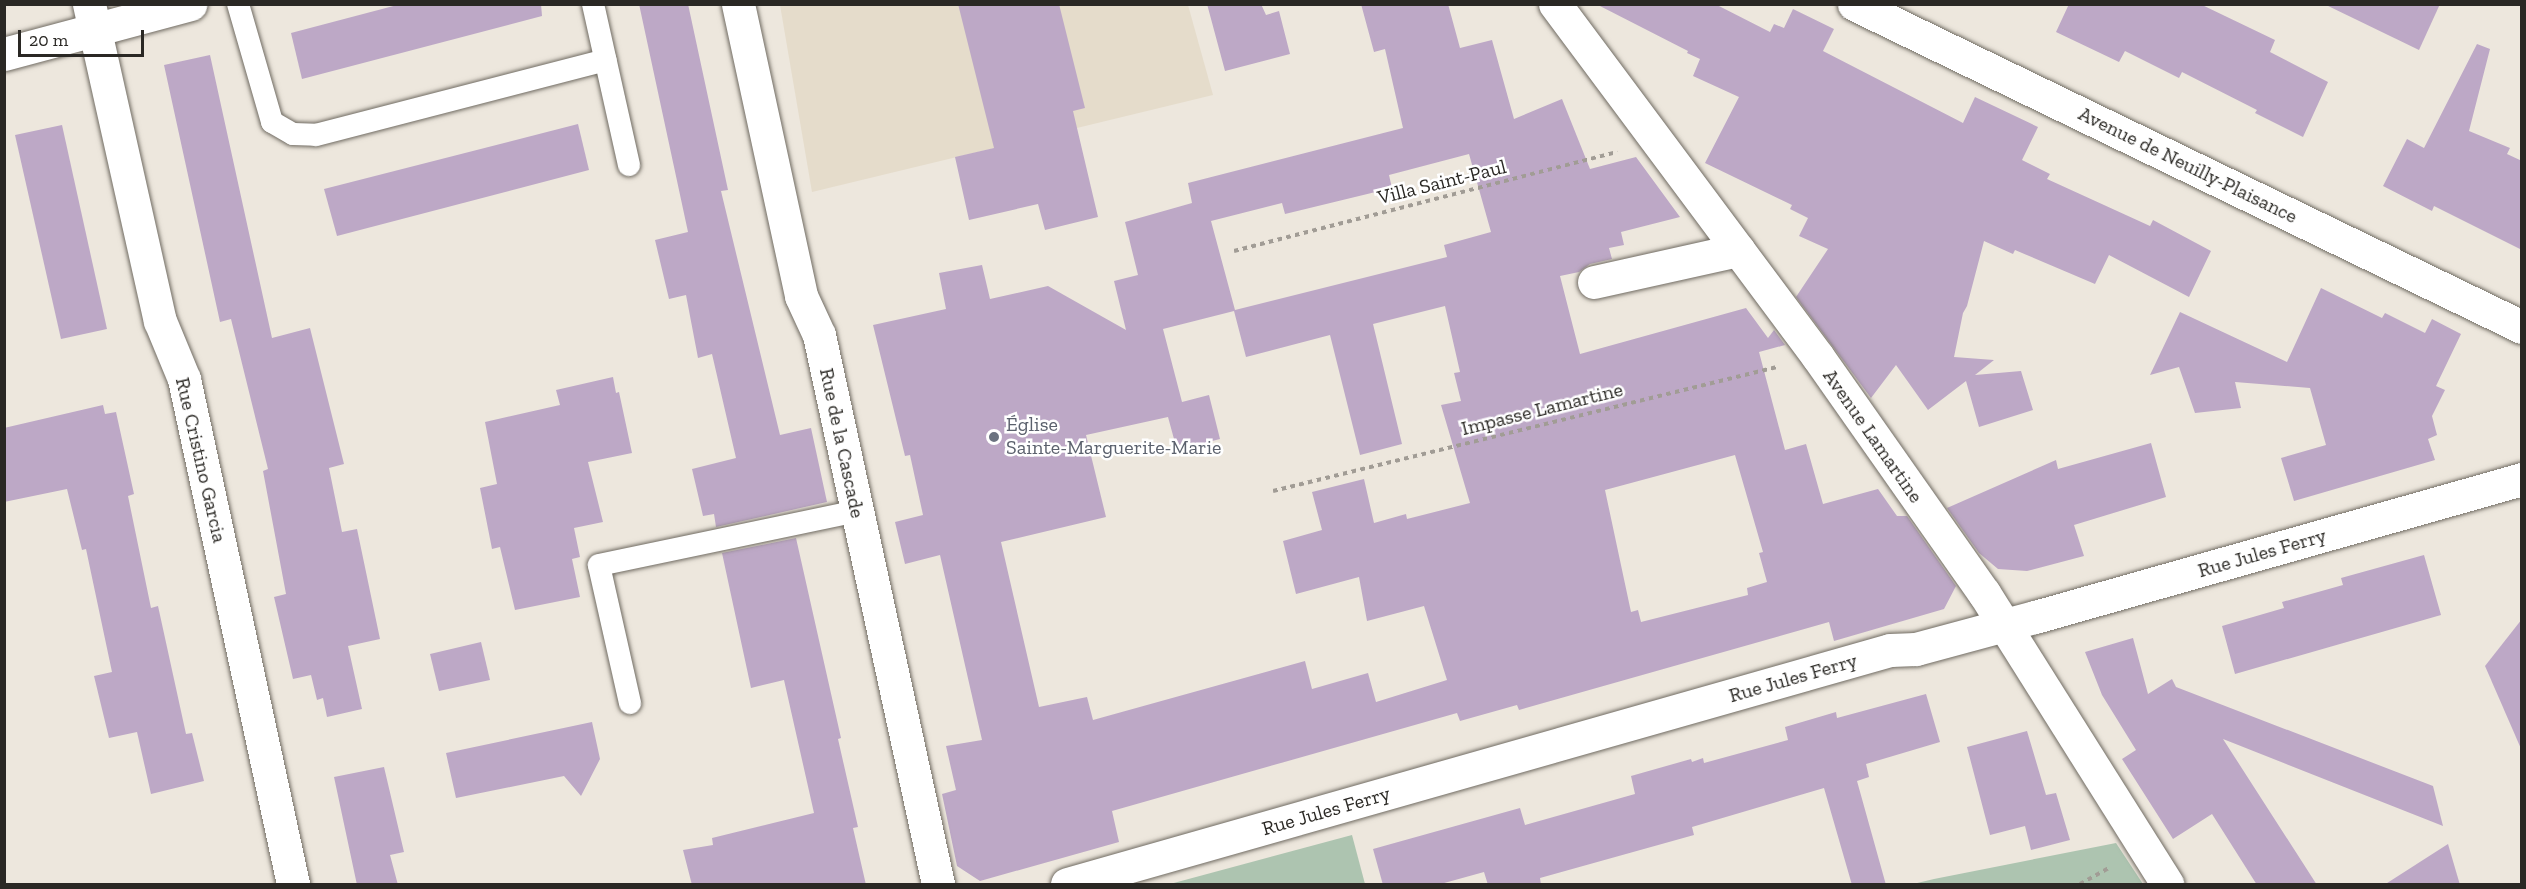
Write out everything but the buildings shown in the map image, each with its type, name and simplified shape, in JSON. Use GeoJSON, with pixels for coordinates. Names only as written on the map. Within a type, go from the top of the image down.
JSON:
{"type":"FeatureCollection","features":[{"type":"Feature","properties":{"kind":"street"},"geometry":{"type":"LineString","coordinates":[[4,54],[91,17],[190,4]]}},
{"type":"Feature","properties":{"kind":"street","name":"Rue de la Cascade"},"geometry":{"type":"LineString","coordinates":[[738,4],[801,296],[819,335],[938,885]]}},
{"type":"Feature","properties":{"kind":"street","name":"Avenue Lamartine"},"geometry":{"type":"LineString","coordinates":[[1555,4],[1818,357],[2004,624],[2167,885]]}},
{"type":"Feature","properties":{"kind":"street","name":"Avenue de Neuilly-Plaisance"},"geometry":{"type":"LineString","coordinates":[[1854,4],[2522,327]]}},
{"type":"Feature","properties":{"kind":"street","name":"Rue Cristino Garcia"},"geometry":{"type":"LineString","coordinates":[[91,17],[160,321],[184,379],[293,885]]}},
{"type":"Feature","properties":{"kind":"street"},"geometry":{"type":"LineString","coordinates":[[1594,282],[1738,250]]}},
{"type":"Feature","properties":{"kind":"street","name":"Rue Jules Ferry"},"geometry":{"type":"LineString","coordinates":[[1067,885],[1878,653],[1916,649],[2522,479]]}},
{"type":"Feature","properties":{"kind":"lane"},"geometry":{"type":"LineString","coordinates":[[238,4],[272,122],[293,134],[316,135],[606,60]]}},
{"type":"Feature","properties":{"kind":"lane"},"geometry":{"type":"LineString","coordinates":[[593,4],[629,165]]}},
{"type":"Feature","properties":{"kind":"lane"},"geometry":{"type":"LineString","coordinates":[[630,703],[599,565],[857,511]]}},
{"type":"Feature","properties":{"kind":"path","name":"Villa Saint-Paul"},"geometry":{"type":"LineString","coordinates":[[1234,251],[1658,142]]}},
{"type":"Feature","properties":{"kind":"path","name":"Impasse Lamartine"},"geometry":{"type":"LineString","coordinates":[[1273,491],[1818,357]]}},
{"type":"Feature","properties":{"kind":"shaded area"},"geometry":{"type":"Polygon","coordinates":[[[780,5],[1188,5],[1213,95],[812,192],[780,5]]]}},
{"type":"Feature","properties":{"kind":"green space"},"geometry":{"type":"Polygon","coordinates":[[[1352,835],[1365,884],[1170,884],[1352,835]]]}},
{"type":"Feature","properties":{"kind":"green space"},"geometry":{"type":"Polygon","coordinates":[[[2116,843],[2143,884],[1913,884],[1934,879],[2116,843]]]}},
{"type":"Feature","properties":{"kind":"place","name":"Église Sainte-Marguerite-Marie"},"geometry":{"type":"Point","coordinates":[994,437]}}]}
